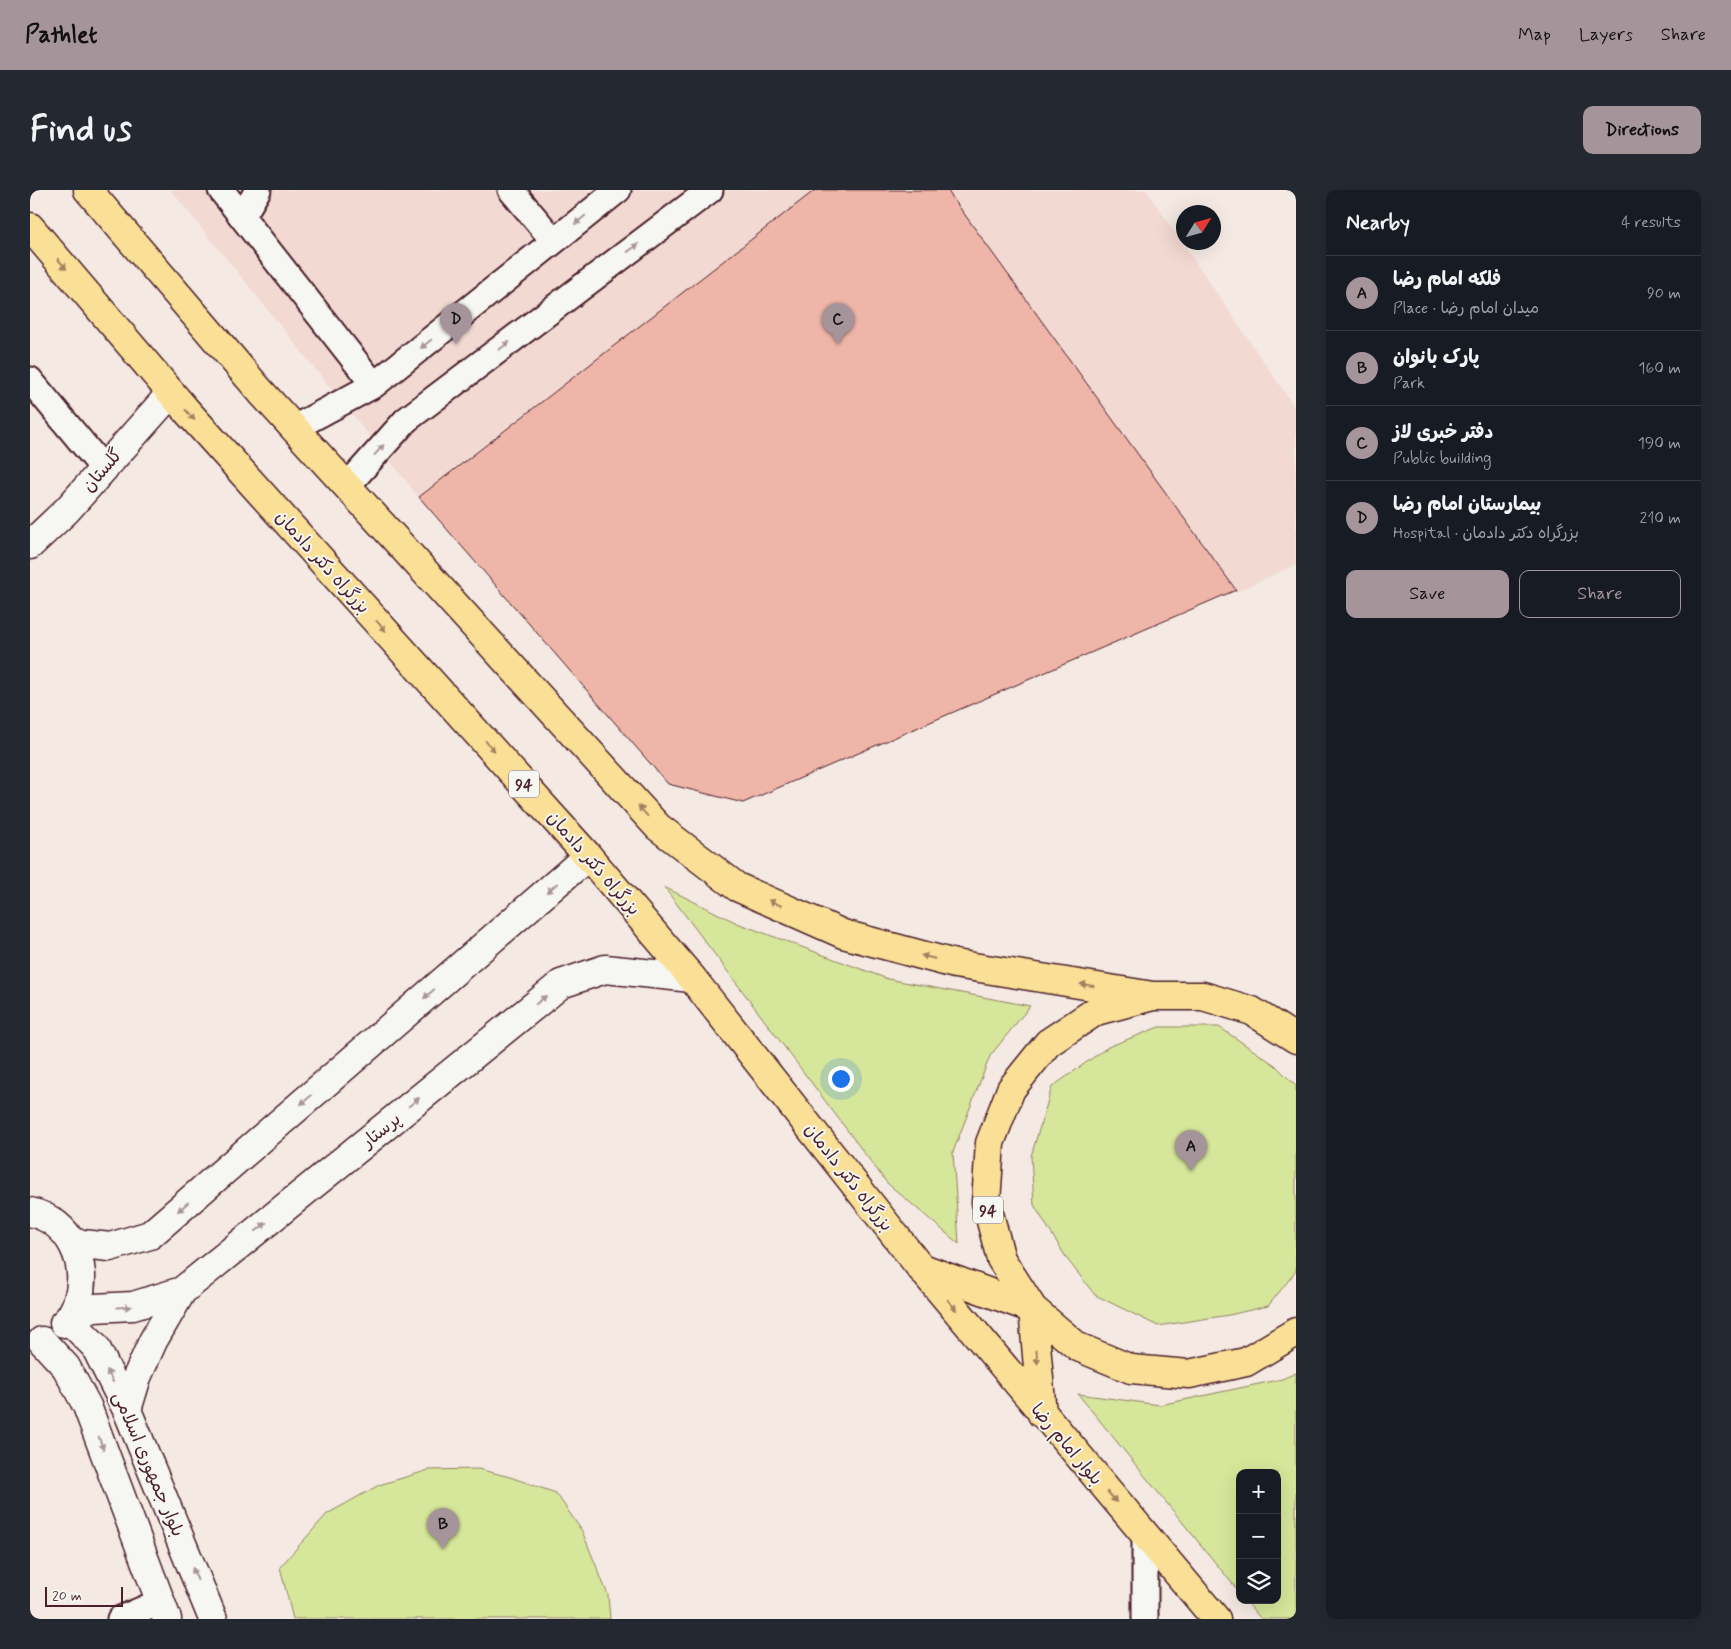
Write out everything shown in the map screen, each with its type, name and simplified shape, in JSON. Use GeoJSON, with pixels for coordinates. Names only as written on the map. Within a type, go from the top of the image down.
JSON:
{"type":"FeatureCollection","features":[{"type":"Feature","properties":{"kind":"main road","name":"94"},"geometry":{"type":"LineString","coordinates":[[88,190],[260,392],[658,827],[737,887],[844,934],[955,964],[1153,996],[1203,996],[1252,1010],[1296,1019]]}},
{"type":"Feature","properties":{"kind":"main road","name":"بزرگراه دکتر دادمان"},"geometry":{"type":"LineString","coordinates":[[30,227],[171,393],[588,856],[692,978],[920,1267]]}},
{"type":"Feature","properties":{"kind":"main road","name":"گلستان"},"geometry":{"type":"LineString","coordinates":[[30,545],[67,510],[171,393]]}},
{"type":"Feature","properties":{"kind":"main road"},"geometry":{"type":"LineString","coordinates":[[73,1243],[110,1247],[150,1236],[588,856]]}},
{"type":"Feature","properties":{"kind":"main road","name":"پرستار"},"geometry":{"type":"LineString","coordinates":[[72,1314],[133,1306],[182,1291],[561,984],[605,969],[692,978]]}},
{"type":"Feature","properties":{"kind":"main road","name":"94"},"geometry":{"type":"LineString","coordinates":[[1153,996],[1096,1011],[1048,1043],[1011,1089],[990,1144],[986,1202],[1001,1259],[1033,1309],[1078,1347],[1131,1369],[1189,1374],[1246,1362],[1296,1332]]}},
{"type":"Feature","properties":{"kind":"main road","name":"94"},"geometry":{"type":"LineString","coordinates":[[1252,1010],[1296,1039]]}},
{"type":"Feature","properties":{"kind":"main road"},"geometry":{"type":"LineString","coordinates":[[30,1212],[40,1214],[58,1226],[73,1243],[81,1264],[81,1287],[72,1314],[36,1343]]}},
{"type":"Feature","properties":{"kind":"main road","name":"94"},"geometry":{"type":"LineString","coordinates":[[920,1267],[1033,1309]]}},
{"type":"Feature","properties":{"kind":"main road","name":"بلوار امام رضا"},"geometry":{"type":"LineString","coordinates":[[920,1267],[1216,1619]]}},
{"type":"Feature","properties":{"kind":"main road"},"geometry":{"type":"LineString","coordinates":[[127,1410],[140,1370],[182,1291]]}},
{"type":"Feature","properties":{"kind":"main road"},"geometry":{"type":"LineString","coordinates":[[1033,1309],[1042,1414]]}},
{"type":"Feature","properties":{"kind":"main road","name":"بلوار جمهوری اسلامی"},"geometry":{"type":"LineString","coordinates":[[72,1314],[95,1346],[127,1410],[213,1619]]}},
{"type":"Feature","properties":{"kind":"main road","name":"بلوار جمهوری اسلامی"},"geometry":{"type":"LineString","coordinates":[[36,1343],[66,1367],[87,1406],[164,1611]]}},
{"type":"Feature","properties":{"kind":"street"},"geometry":{"type":"LineString","coordinates":[[221,190],[374,386]]}},
{"type":"Feature","properties":{"kind":"street"},"geometry":{"type":"LineString","coordinates":[[242,217],[258,190]]}},
{"type":"Feature","properties":{"kind":"street"},"geometry":{"type":"LineString","coordinates":[[511,190],[554,242]]}},
{"type":"Feature","properties":{"kind":"street"},"geometry":{"type":"LineString","coordinates":[[294,428],[374,386],[618,190]]}},
{"type":"Feature","properties":{"kind":"street"},"geometry":{"type":"LineString","coordinates":[[347,486],[406,420],[710,190]]}},
{"type":"Feature","properties":{"kind":"street"},"geometry":{"type":"LineString","coordinates":[[30,380],[103,468]]}},
{"type":"Feature","properties":{"kind":"street"},"geometry":{"type":"LineString","coordinates":[[1145,1536],[1145,1619]]}},
{"type":"Feature","properties":{"kind":"street"},"geometry":{"type":"LineString","coordinates":[[120,1619],[164,1611]]}},
{"type":"Feature","properties":{"kind":"shaded area"},"geometry":{"type":"Polygon","coordinates":[[[171,190],[815,190],[419,497],[171,190]]]}},
{"type":"Feature","properties":{"kind":"shaded area"},"geometry":{"type":"Polygon","coordinates":[[[947,190],[1146,190],[1176,234],[1176,250],[1187,250],[1296,409],[1296,565],[1237,591],[947,190]]]}},
{"type":"Feature","properties":{"kind":"green space"},"geometry":{"type":"Polygon","coordinates":[[[664,887],[737,923],[888,979],[1030,1006],[990,1056],[953,1152],[959,1244],[887,1183],[664,887]]]}},
{"type":"Feature","properties":{"kind":"green space"},"geometry":{"type":"Polygon","coordinates":[[[1159,1027],[1219,1027],[1275,1065],[1296,1086],[1296,1271],[1268,1306],[1229,1315],[1158,1326],[1095,1295],[1067,1259],[1034,1205],[1031,1156],[1052,1087],[1108,1047],[1159,1027]]]}},
{"type":"Feature","properties":{"kind":"green space"},"geometry":{"type":"Polygon","coordinates":[[[1296,1373],[1296,1619],[1261,1619],[1248,1604],[1281,1604],[1281,1469],[1236,1469],[1236,1588],[1078,1394],[1160,1405],[1282,1379],[1296,1373]]]}},
{"type":"Feature","properties":{"kind":"green space"},"geometry":{"type":"Polygon","coordinates":[[[478,1469],[510,1477],[556,1493],[582,1531],[608,1595],[610,1619],[293,1619],[280,1567],[327,1514],[379,1485],[429,1470],[478,1469]]]}},
{"type":"Feature","properties":{"kind":"building"},"geometry":{"type":"Polygon","coordinates":[[[815,190],[947,190],[1236,590],[743,803],[668,784],[419,497],[815,190]]]}},
{"type":"Feature","properties":{"kind":"place","name":"بیمارستان امام رضا"},"geometry":{"type":"Point","coordinates":[456,344]}},
{"type":"Feature","properties":{"kind":"place","name":"دفتر خبری لاز"},"geometry":{"type":"Point","coordinates":[838,344]}},
{"type":"Feature","properties":{"kind":"place","name":"فلكه امام رضا"},"geometry":{"type":"Point","coordinates":[1191,1171]}},
{"type":"Feature","properties":{"kind":"place","name":"پارک بانوان"},"geometry":{"type":"Point","coordinates":[443,1549]}}]}
